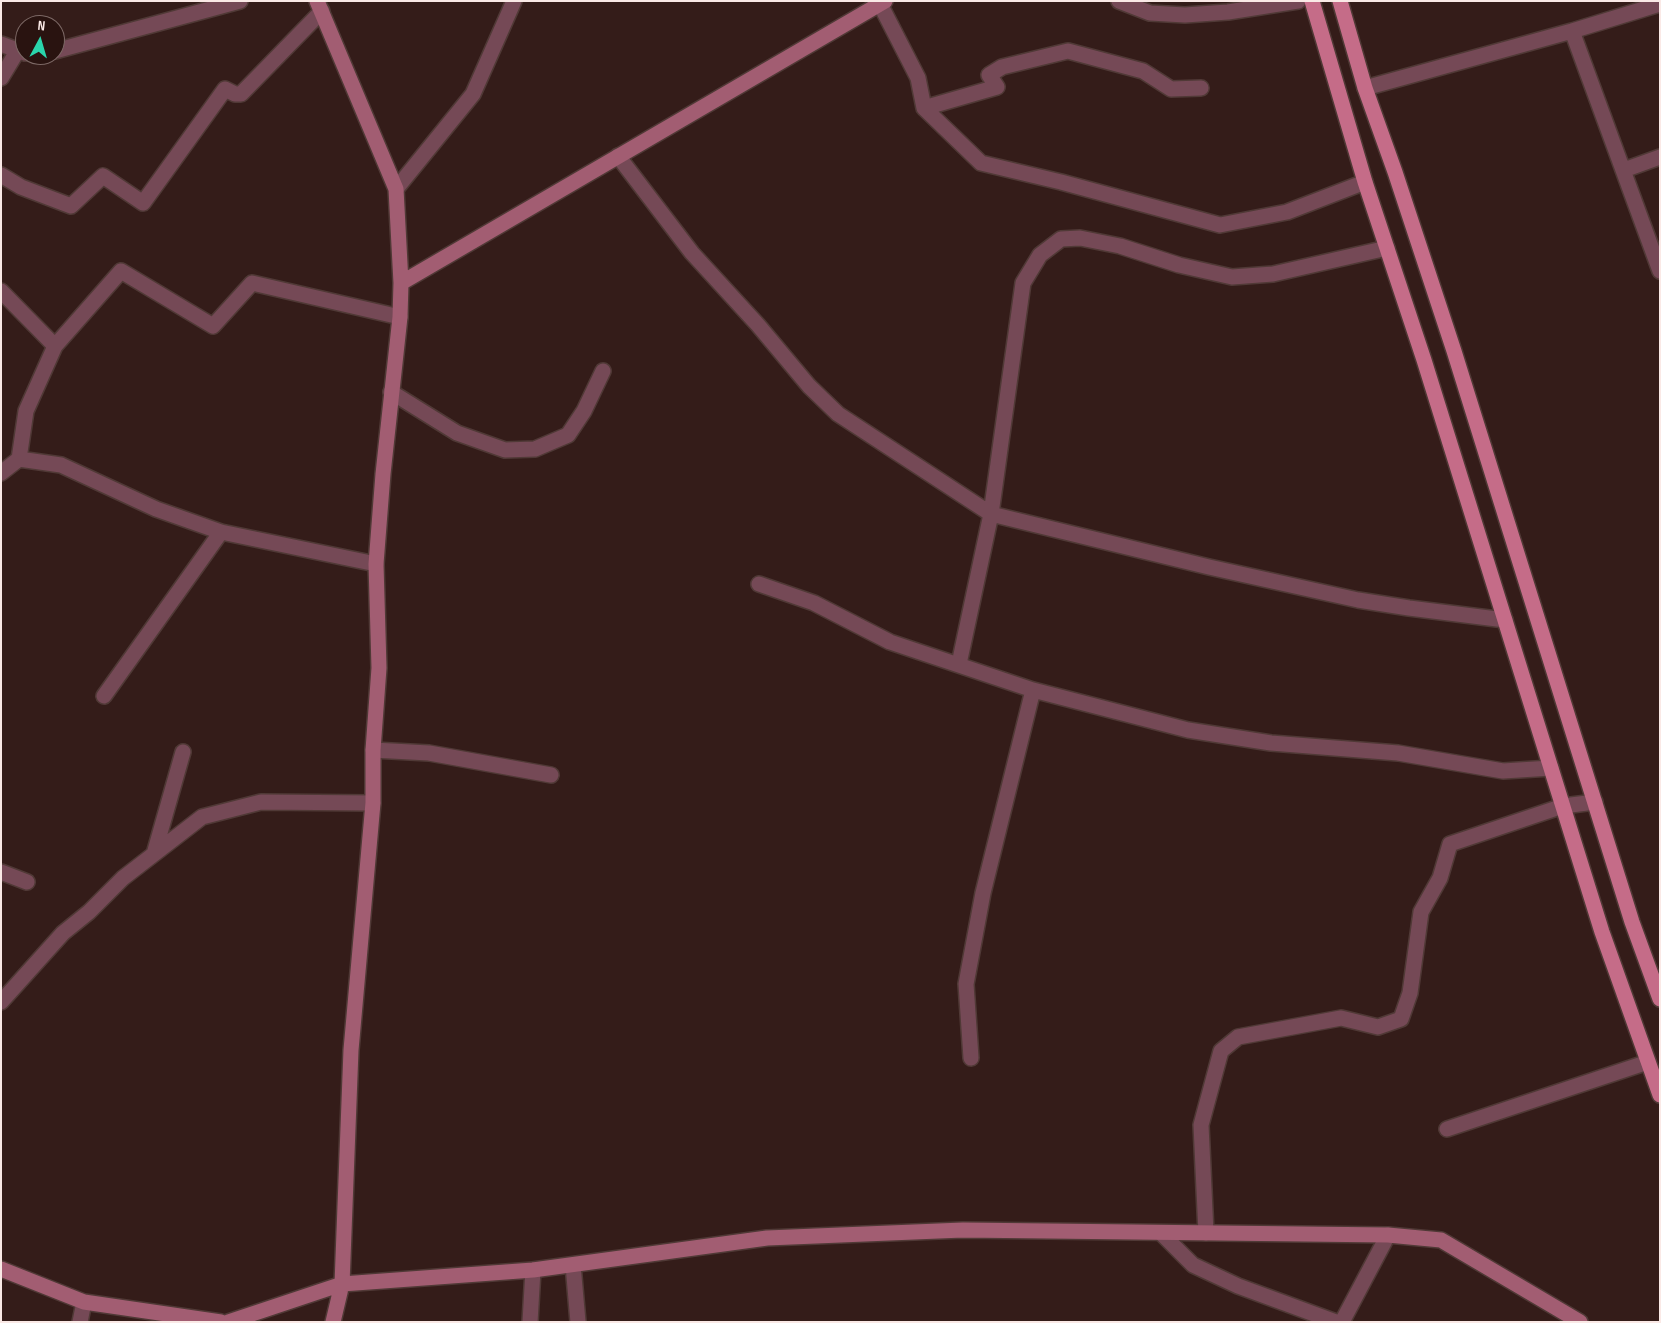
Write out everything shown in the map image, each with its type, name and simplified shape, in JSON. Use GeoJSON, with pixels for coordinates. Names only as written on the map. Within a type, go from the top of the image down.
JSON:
{"type":"FeatureCollection","features":[{"type":"Feature","properties":{"kind":"main road"},"geometry":{"type":"LineString","coordinates":[[1312,1],[1365,182],[1424,360],[1602,932],[1660,1096]]}},
{"type":"Feature","properties":{"kind":"main road"},"geometry":{"type":"LineString","coordinates":[[1340,1],[1365,88],[1454,351],[1632,922],[1660,999]]}},
{"type":"Feature","properties":{"kind":"main road"},"geometry":{"type":"LineString","coordinates":[[402,283],[882,3]]}},
{"type":"Feature","properties":{"kind":"main road"},"geometry":{"type":"LineString","coordinates":[[319,6],[396,189],[402,283],[376,564],[379,668],[373,750],[373,803],[351,1050],[342,1284],[333,1322]]}},
{"type":"Feature","properties":{"kind":"main road"},"geometry":{"type":"LineString","coordinates":[[228,1322],[342,1284],[533,1270],[766,1238],[963,1230],[1388,1235],[1442,1240],[1580,1322]]}},
{"type":"Feature","properties":{"kind":"main road"},"geometry":{"type":"LineString","coordinates":[[1,1269],[84,1302],[221,1322]]}},
{"type":"Feature","properties":{"kind":"street"},"geometry":{"type":"LineString","coordinates":[[65,48],[240,1]]}},
{"type":"Feature","properties":{"kind":"street"},"geometry":{"type":"LineString","coordinates":[[396,189],[473,94],[514,1]]}},
{"type":"Feature","properties":{"kind":"street"},"geometry":{"type":"LineString","coordinates":[[1120,1],[1150,13],[1185,15],[1228,12],[1298,1]]}},
{"type":"Feature","properties":{"kind":"street"},"geometry":{"type":"LineString","coordinates":[[882,3],[918,78],[924,108],[981,163],[1061,182],[1220,225],[1287,212],[1365,182]]}},
{"type":"Feature","properties":{"kind":"street"},"geometry":{"type":"LineString","coordinates":[[1365,88],[1572,31],[1660,4]]}},
{"type":"Feature","properties":{"kind":"street"},"geometry":{"type":"LineString","coordinates":[[1,175],[21,186],[71,206],[103,176],[143,203],[225,89],[235,94],[241,94],[319,6]]}},
{"type":"Feature","properties":{"kind":"street"},"geometry":{"type":"LineString","coordinates":[[1572,31],[1660,271]]}},
{"type":"Feature","properties":{"kind":"street"},"geometry":{"type":"LineString","coordinates":[[1,44],[15,49]]}},
{"type":"Feature","properties":{"kind":"street"},"geometry":{"type":"LineString","coordinates":[[924,108],[997,87],[989,75],[1002,67],[1068,51],[1143,71],[1171,90],[1201,88]]}},
{"type":"Feature","properties":{"kind":"street"},"geometry":{"type":"LineString","coordinates":[[1,78],[15,63]]}},
{"type":"Feature","properties":{"kind":"street"},"geometry":{"type":"LineString","coordinates":[[618,156],[692,252],[758,325],[809,386],[838,414],[991,514],[1209,567],[1358,600],[1505,620]]}},
{"type":"Feature","properties":{"kind":"street"},"geometry":{"type":"LineString","coordinates":[[1624,170],[1660,157]]}},
{"type":"Feature","properties":{"kind":"street"},"geometry":{"type":"LineString","coordinates":[[959,664],[991,514],[1023,283],[1040,255],[1061,239],[1080,238],[1120,246],[1179,265],[1232,277],[1273,274],[1387,248]]}},
{"type":"Feature","properties":{"kind":"street"},"geometry":{"type":"LineString","coordinates":[[1,473],[19,459],[26,411],[55,346],[121,271],[213,326],[252,283],[400,317]]}},
{"type":"Feature","properties":{"kind":"street"},"geometry":{"type":"LineString","coordinates":[[1,291],[55,346]]}},
{"type":"Feature","properties":{"kind":"street"},"geometry":{"type":"LineString","coordinates":[[391,392],[457,433],[505,450],[535,450],[568,435],[584,412],[603,371]]}},
{"type":"Feature","properties":{"kind":"street"},"geometry":{"type":"LineString","coordinates":[[19,459],[62,465],[156,509],[221,532],[376,564]]}},
{"type":"Feature","properties":{"kind":"street"},"geometry":{"type":"LineString","coordinates":[[104,696],[221,532]]}},
{"type":"Feature","properties":{"kind":"street"},"geometry":{"type":"LineString","coordinates":[[759,584],[814,603],[890,642],[1032,690],[1188,730],[1262,742],[1398,753],[1503,771],[1551,768]]}},
{"type":"Feature","properties":{"kind":"street"},"geometry":{"type":"LineString","coordinates":[[972,1058],[966,984],[983,893],[1032,690]]}},
{"type":"Feature","properties":{"kind":"street"},"geometry":{"type":"LineString","coordinates":[[373,750],[429,753],[551,775]]}},
{"type":"Feature","properties":{"kind":"street"},"geometry":{"type":"LineString","coordinates":[[154,854],[184,752]]}},
{"type":"Feature","properties":{"kind":"street"},"geometry":{"type":"LineString","coordinates":[[1,1002],[63,933],[123,878],[202,817],[261,802],[373,803]]}},
{"type":"Feature","properties":{"kind":"street"},"geometry":{"type":"LineString","coordinates":[[1206,1233],[1200,1124],[1221,1051],[1238,1037],[1257,1033],[1341,1018],[1378,1027],[1401,1018],[1410,993],[1421,912],[1440,878],[1450,844],[1563,806],[1595,802]]}},
{"type":"Feature","properties":{"kind":"street"},"geometry":{"type":"LineString","coordinates":[[1,872],[27,882]]}},
{"type":"Feature","properties":{"kind":"street"},"geometry":{"type":"LineString","coordinates":[[1447,1129],[1648,1062]]}},
{"type":"Feature","properties":{"kind":"street"},"geometry":{"type":"LineString","coordinates":[[1162,1233],[1193,1265],[1238,1286],[1336,1322]]}},
{"type":"Feature","properties":{"kind":"street"},"geometry":{"type":"LineString","coordinates":[[1342,1322],[1388,1235]]}},
{"type":"Feature","properties":{"kind":"street"},"geometry":{"type":"LineString","coordinates":[[573,1265],[578,1322]]}},
{"type":"Feature","properties":{"kind":"street"},"geometry":{"type":"LineString","coordinates":[[530,1322],[533,1270]]}},
{"type":"Feature","properties":{"kind":"street"},"geometry":{"type":"LineString","coordinates":[[80,1322],[84,1302]]}}]}
